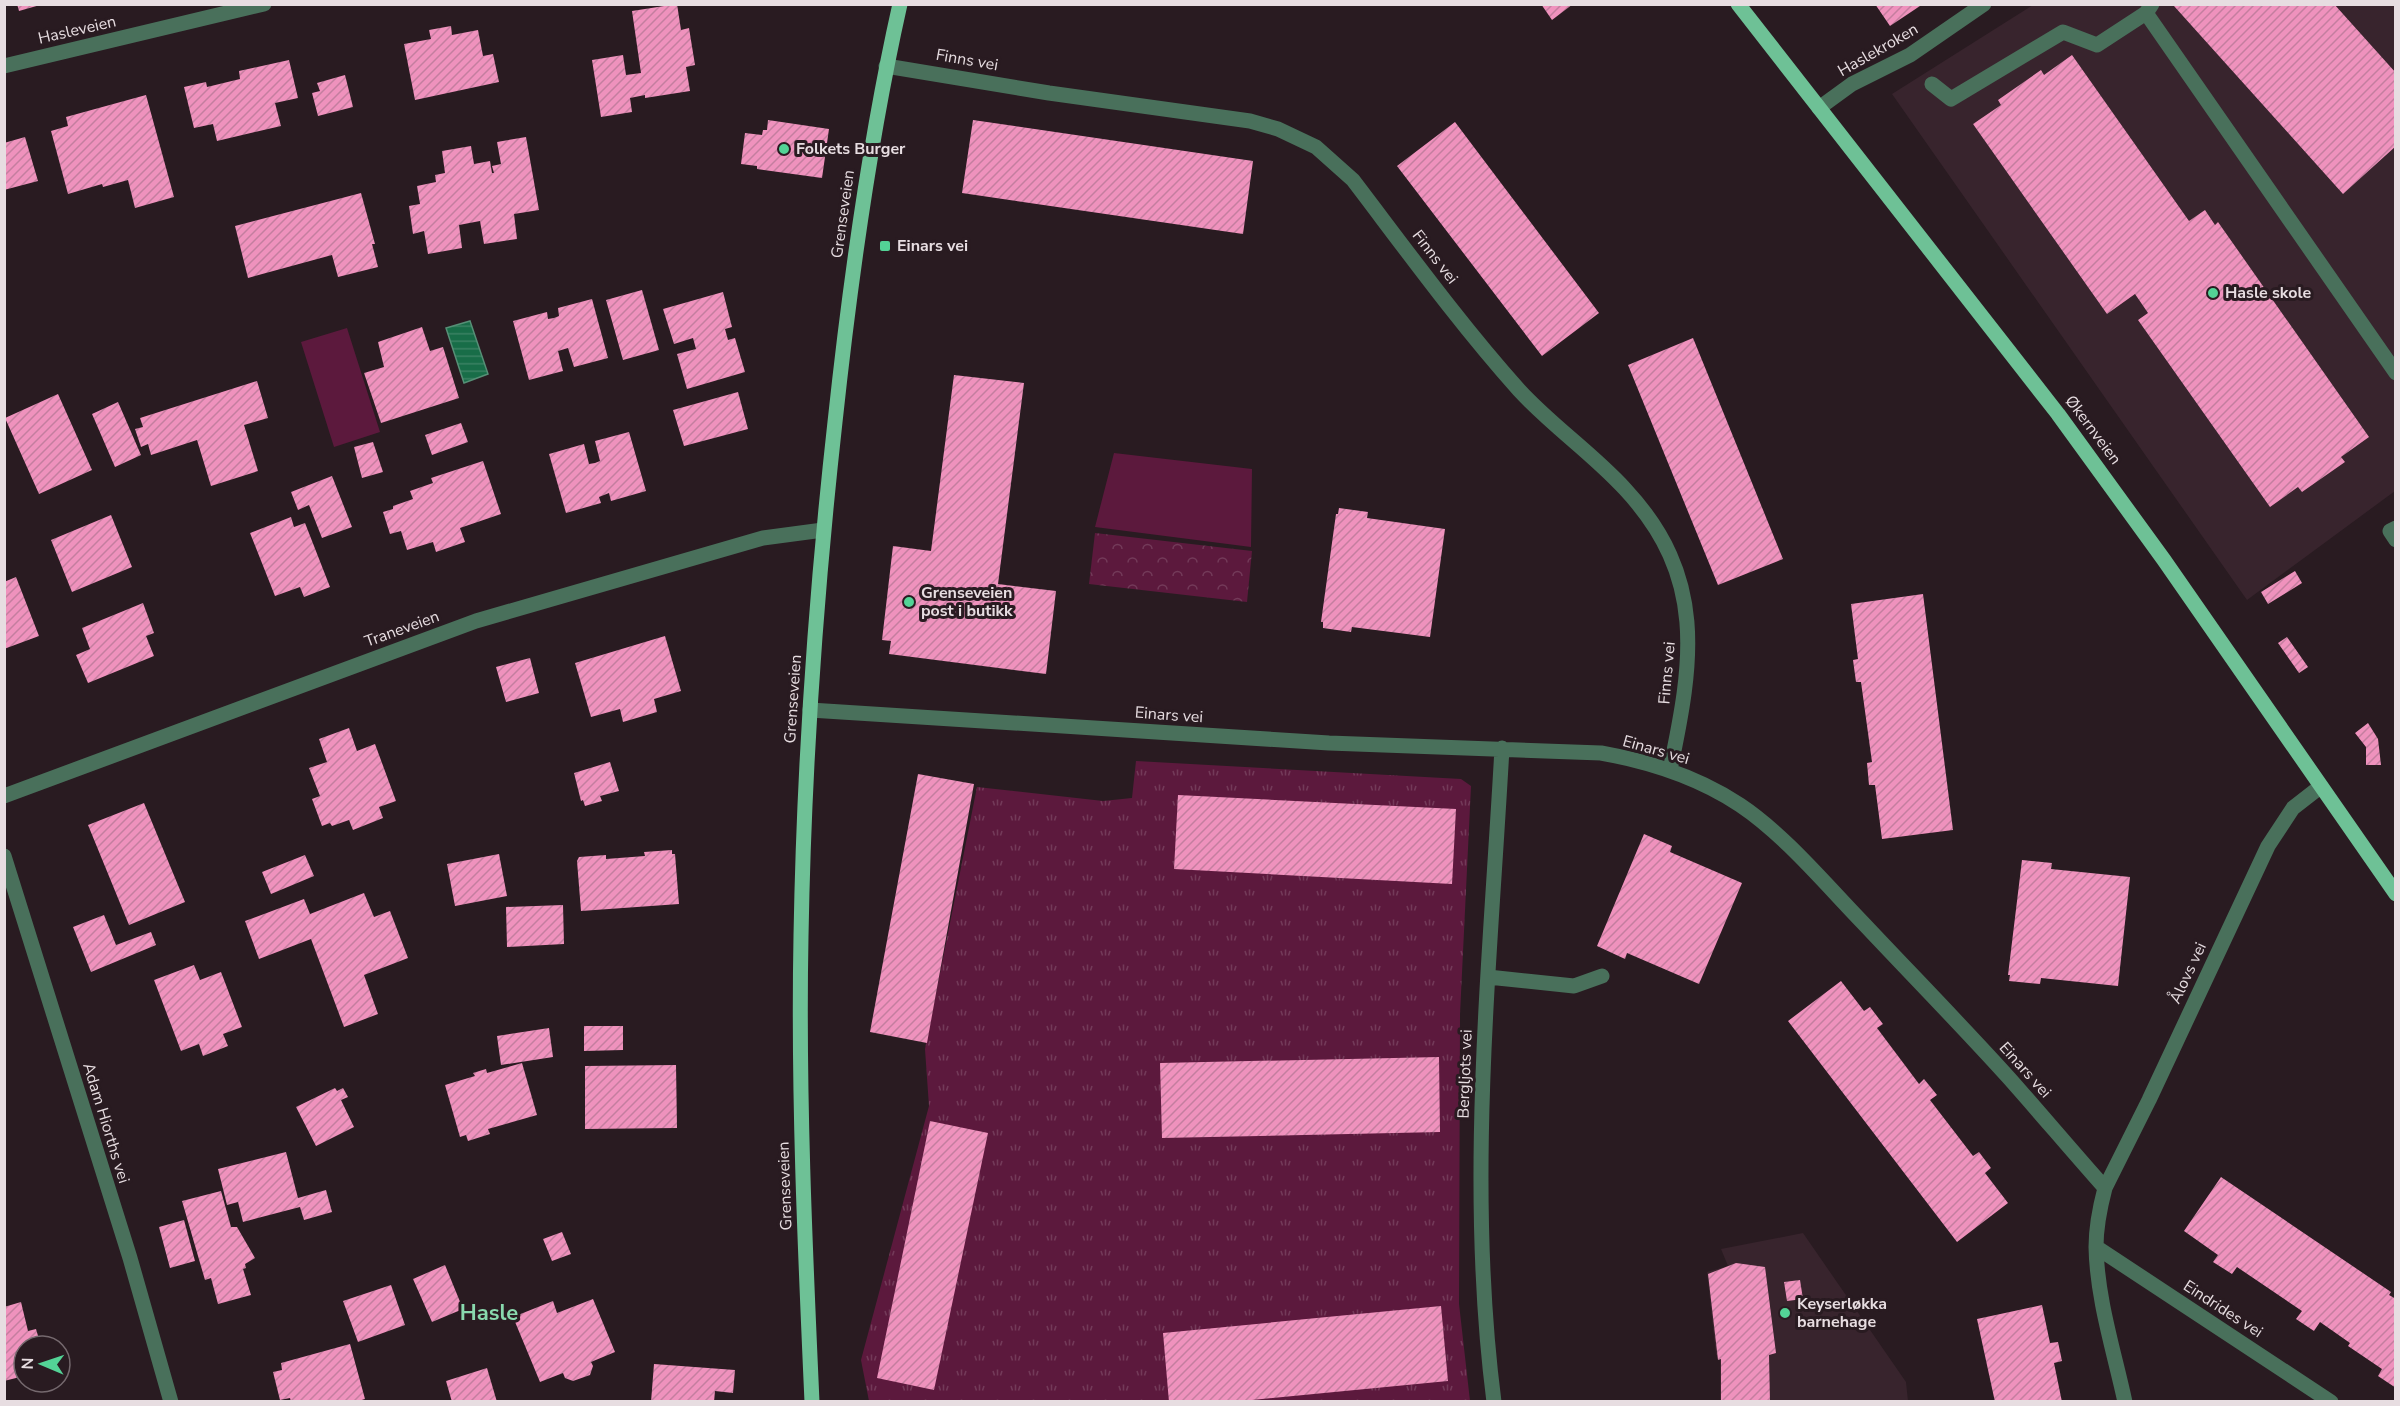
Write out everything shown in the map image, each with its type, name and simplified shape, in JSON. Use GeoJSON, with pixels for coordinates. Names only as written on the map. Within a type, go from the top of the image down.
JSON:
{"type":"FeatureCollection","features":[{"type":"Feature","properties":{"kind":"main road","name":"Grenseveien"},"geometry":{"type":"LineString","coordinates":[[812,1401],[801,1110],[800,940],[810,710],[823,530],[842,359],[864,190],[886,66],[900,4]]}},
{"type":"Feature","properties":{"kind":"main road","name":"Økernveien"},"geometry":{"type":"LineString","coordinates":[[1738,4],[2071,431],[2396,894]]}},
{"type":"Feature","properties":{"kind":"street","name":"Hasleveien"},"geometry":{"type":"LineString","coordinates":[[4,66],[264,4]]}},
{"type":"Feature","properties":{"kind":"street","name":"Haslekroken"},"geometry":{"type":"LineString","coordinates":[[1820,108],[1852,84],[1910,55],[1984,4]]}},
{"type":"Feature","properties":{"kind":"street"},"geometry":{"type":"LineString","coordinates":[[1932,84],[1951,99],[2063,32],[2097,45],[2149,9],[2396,373]]}},
{"type":"Feature","properties":{"kind":"street","name":"Finns vei"},"geometry":{"type":"LineString","coordinates":[[886,66],[1048,93],[1250,121],[1297,137],[1335,162],[1353,180],[1497,364],[1544,417],[1624,488],[1646,514],[1663,540],[1678,574],[1686,605],[1689,633],[1682,714],[1670,770]]}},
{"type":"Feature","properties":{"kind":"street","name":"Traneveien"},"geometry":{"type":"LineString","coordinates":[[4,796],[476,621],[763,538],[823,530]]}},
{"type":"Feature","properties":{"kind":"street","name":"Einars vei"},"geometry":{"type":"LineString","coordinates":[[810,710],[1318,742],[1601,753],[1632,758],[1670,770],[1707,785],[1742,806],[1773,831],[2009,1079],[2105,1188]]}},
{"type":"Feature","properties":{"kind":"street","name":"Bergljots vei"},"geometry":{"type":"LineString","coordinates":[[1494,1401],[1485,1303],[1481,1110],[1502,748]]}},
{"type":"Feature","properties":{"kind":"street","name":"Ålovs vei"},"geometry":{"type":"LineString","coordinates":[[2105,1188],[2149,1100],[2268,846],[2293,808],[2320,787]]}},
{"type":"Feature","properties":{"kind":"street","name":"Adam Hiorths vei"},"geometry":{"type":"LineString","coordinates":[[4,856],[130,1258],[171,1401]]}},
{"type":"Feature","properties":{"kind":"street"},"geometry":{"type":"LineString","coordinates":[[1488,977],[1574,986],[1602,976]]}},
{"type":"Feature","properties":{"kind":"street"},"geometry":{"type":"LineString","coordinates":[[2105,1188],[2098,1216],[2096,1247],[2099,1284],[2125,1401]]}},
{"type":"Feature","properties":{"kind":"street","name":"Eindrides vei"},"geometry":{"type":"LineString","coordinates":[[2096,1247],[2331,1401]]}},
{"type":"Feature","properties":{"kind":"shaded area","name":"Hasle skole"},"geometry":{"type":"Polygon","coordinates":[[[2033,5],[2395,5],[2395,491],[2247,600],[1892,94],[2033,5]]]}},
{"type":"Feature","properties":{"kind":"shaded area"},"geometry":{"type":"Polygon","coordinates":[[[470,321],[488,374],[464,383],[446,328],[470,321]]]}},
{"type":"Feature","properties":{"kind":"shaded area","name":"Keyserløkka barnehage"},"geometry":{"type":"Polygon","coordinates":[[[1803,1233],[1906,1382],[1908,1401],[1720,1401],[1720,1355],[1716,1355],[1707,1272],[1728,1266],[1721,1249],[1803,1233]]]}},
{"type":"Feature","properties":{"kind":"green space"},"geometry":{"type":"Polygon","coordinates":[[[347,328],[380,432],[334,447],[301,342],[347,328]]]}},
{"type":"Feature","properties":{"kind":"green space"},"geometry":{"type":"Polygon","coordinates":[[[1114,453],[1252,469],[1251,547],[1095,527],[1114,453]]]}},
{"type":"Feature","properties":{"kind":"green space"},"geometry":{"type":"Polygon","coordinates":[[[1095,533],[1252,551],[1247,602],[1089,584],[1095,533]]]}},
{"type":"Feature","properties":{"kind":"green space"},"geometry":{"type":"Polygon","coordinates":[[[1136,761],[1461,779],[1471,786],[1460,1014],[1459,1304],[1470,1401],[869,1401],[861,1360],[929,1106],[925,1049],[977,787],[1103,801],[1132,798],[1136,761]]]}},
{"type":"Feature","properties":{"kind":"building"},"geometry":{"type":"Polygon","coordinates":[[[17,4],[40,4],[40,5],[19,11],[17,4]]]}},
{"type":"Feature","properties":{"kind":"building"},"geometry":{"type":"Polygon","coordinates":[[[677,4],[681,30],[689,28],[695,65],[686,67],[690,91],[630,98],[632,112],[601,117],[592,60],[623,55],[626,75],[641,73],[632,11],[677,4]]]}},
{"type":"Feature","properties":{"kind":"building"},"geometry":{"type":"Polygon","coordinates":[[[1541,4],[1573,4],[1552,20],[1541,4]]]}},
{"type":"Feature","properties":{"kind":"building"},"geometry":{"type":"Polygon","coordinates":[[[1875,4],[1923,4],[1890,26],[1875,4]]]}},
{"type":"Feature","properties":{"kind":"building"},"geometry":{"type":"Polygon","coordinates":[[[2176,4],[2334,4],[2396,73],[2396,146],[2343,194],[2174,6],[2176,4]]]}},
{"type":"Feature","properties":{"kind":"building"},"geometry":{"type":"Polygon","coordinates":[[[451,26],[452,35],[478,30],[483,56],[493,54],[499,82],[415,100],[404,44],[431,39],[429,30],[451,26]]]}},
{"type":"Feature","properties":{"kind":"building"},"geometry":{"type":"Polygon","coordinates":[[[2072,55],[2189,221],[2205,210],[2215,225],[2218,222],[2369,437],[2341,457],[2345,462],[2302,492],[2298,487],[2270,507],[2138,320],[2148,313],[2135,294],[2107,314],[1973,124],[2001,105],[1998,100],[2041,70],[2044,75],[2072,55]]]}},
{"type":"Feature","properties":{"kind":"building"},"geometry":{"type":"Polygon","coordinates":[[[289,60],[298,98],[275,103],[281,126],[217,141],[213,124],[194,128],[184,87],[206,82],[207,87],[240,79],[239,71],[289,60]]]}},
{"type":"Feature","properties":{"kind":"building"},"geometry":{"type":"Polygon","coordinates":[[[345,75],[353,107],[318,116],[312,93],[320,91],[317,83],[345,75]]]}},
{"type":"Feature","properties":{"kind":"building"},"geometry":{"type":"Polygon","coordinates":[[[146,95],[174,197],[135,208],[128,180],[103,187],[102,184],[68,194],[51,131],[68,126],[66,117],[146,95]]]}},
{"type":"Feature","properties":{"kind":"building","name":"Folkets Burger"},"geometry":{"type":"Polygon","coordinates":[[[768,120],[829,129],[822,178],[757,169],[757,166],[741,164],[745,133],[762,135],[763,130],[767,130],[768,120]]]}},
{"type":"Feature","properties":{"kind":"building"},"geometry":{"type":"Polygon","coordinates":[[[973,120],[1253,161],[1243,234],[962,193],[973,120]]]}},
{"type":"Feature","properties":{"kind":"building"},"geometry":{"type":"Polygon","coordinates":[[[1455,122],[1599,313],[1542,356],[1397,166],[1455,122]]]}},
{"type":"Feature","properties":{"kind":"building"},"geometry":{"type":"Polygon","coordinates":[[[25,137],[38,181],[4,190],[4,143],[25,137]]]}},
{"type":"Feature","properties":{"kind":"building"},"geometry":{"type":"Polygon","coordinates":[[[526,137],[539,210],[514,214],[517,239],[484,244],[480,221],[459,225],[462,248],[428,254],[424,231],[413,234],[409,206],[420,204],[417,186],[436,182],[435,175],[445,173],[442,151],[471,146],[474,164],[490,161],[492,173],[494,173],[492,166],[501,164],[497,142],[526,137]]]}},
{"type":"Feature","properties":{"kind":"building"},"geometry":{"type":"Polygon","coordinates":[[[361,193],[375,244],[372,244],[378,267],[338,277],[332,255],[248,278],[235,226],[361,193]]]}},
{"type":"Feature","properties":{"kind":"building"},"geometry":{"type":"Polygon","coordinates":[[[642,290],[659,350],[623,360],[606,300],[642,290]]]}},
{"type":"Feature","properties":{"kind":"building"},"geometry":{"type":"Polygon","coordinates":[[[723,292],[732,327],[725,329],[728,340],[735,338],[745,372],[687,389],[677,354],[696,349],[693,338],[674,344],[663,309],[723,292]]]}},
{"type":"Feature","properties":{"kind":"building"},"geometry":{"type":"Polygon","coordinates":[[[592,299],[608,358],[574,367],[568,348],[558,351],[563,371],[529,380],[513,321],[547,312],[548,319],[554,318],[559,316],[558,308],[592,299]]]}},
{"type":"Feature","properties":{"kind":"building"},"geometry":{"type":"Polygon","coordinates":[[[422,327],[430,351],[443,347],[459,398],[381,423],[364,373],[384,367],[378,342],[422,327]]]}},
{"type":"Feature","properties":{"kind":"building"},"geometry":{"type":"Polygon","coordinates":[[[1693,338],[1783,559],[1718,585],[1628,365],[1693,338]]]}},
{"type":"Feature","properties":{"kind":"building"},"geometry":{"type":"Polygon","coordinates":[[[954,375],[1024,383],[998,584],[1056,591],[1046,674],[889,654],[891,641],[882,640],[893,546],[931,551],[954,375]]]}},
{"type":"Feature","properties":{"kind":"building"},"geometry":{"type":"Polygon","coordinates":[[[257,381],[268,418],[244,425],[258,471],[211,486],[197,440],[151,455],[148,444],[141,447],[135,429],[143,427],[140,418],[257,381]]]}},
{"type":"Feature","properties":{"kind":"building"},"geometry":{"type":"Polygon","coordinates":[[[738,392],[748,429],[684,446],[673,410],[738,392]]]}},
{"type":"Feature","properties":{"kind":"building"},"geometry":{"type":"Polygon","coordinates":[[[58,394],[92,470],[39,494],[5,418],[58,394]]]}},
{"type":"Feature","properties":{"kind":"building"},"geometry":{"type":"Polygon","coordinates":[[[118,402],[141,455],[115,467],[92,414],[118,402]]]}},
{"type":"Feature","properties":{"kind":"building"},"geometry":{"type":"Polygon","coordinates":[[[461,423],[468,442],[432,455],[425,435],[461,423]]]}},
{"type":"Feature","properties":{"kind":"building"},"geometry":{"type":"Polygon","coordinates":[[[629,432],[646,491],[611,501],[609,493],[599,497],[601,503],[566,513],[549,454],[584,444],[589,464],[595,463],[600,461],[595,441],[629,432]]]}},
{"type":"Feature","properties":{"kind":"building"},"geometry":{"type":"Polygon","coordinates":[[[373,442],[383,472],[362,478],[354,447],[373,442]]]}},
{"type":"Feature","properties":{"kind":"building"},"geometry":{"type":"Polygon","coordinates":[[[483,461],[501,514],[460,528],[465,542],[436,552],[433,542],[407,550],[401,531],[390,534],[383,512],[413,499],[410,491],[433,483],[431,478],[483,461]]]}},
{"type":"Feature","properties":{"kind":"building"},"geometry":{"type":"Polygon","coordinates":[[[332,476],[352,527],[322,538],[309,505],[298,510],[291,492],[332,476]]]}},
{"type":"Feature","properties":{"kind":"building"},"geometry":{"type":"Polygon","coordinates":[[[1339,508],[1368,512],[1367,518],[1445,529],[1430,637],[1352,627],[1351,632],[1323,628],[1323,622],[1321,622],[1336,514],[1339,508]]]}},
{"type":"Feature","properties":{"kind":"building"},"geometry":{"type":"Polygon","coordinates":[[[111,515],[132,567],[72,592],[51,540],[111,515]]]}},
{"type":"Feature","properties":{"kind":"building"},"geometry":{"type":"Polygon","coordinates":[[[291,517],[294,527],[305,523],[330,587],[304,597],[300,587],[275,596],[250,533],[291,517]]]}},
{"type":"Feature","properties":{"kind":"building"},"geometry":{"type":"Polygon","coordinates":[[[2295,571],[2302,583],[2268,604],[2261,592],[2295,571]]]}},
{"type":"Feature","properties":{"kind":"building"},"geometry":{"type":"Polygon","coordinates":[[[16,577],[39,636],[4,649],[4,582],[16,577]]]}},
{"type":"Feature","properties":{"kind":"building"},"geometry":{"type":"Polygon","coordinates":[[[1923,594],[1953,830],[1882,839],[1875,785],[1869,785],[1867,763],[1872,762],[1861,682],[1856,682],[1853,660],[1858,659],[1851,604],[1923,594]]]}},
{"type":"Feature","properties":{"kind":"building"},"geometry":{"type":"Polygon","coordinates":[[[143,603],[154,633],[146,636],[154,656],[88,683],[76,655],[90,649],[82,628],[143,603]]]}},
{"type":"Feature","properties":{"kind":"building"},"geometry":{"type":"Polygon","coordinates":[[[665,636],[681,691],[654,699],[657,712],[623,722],[620,709],[591,717],[575,663],[665,636]]]}},
{"type":"Feature","properties":{"kind":"building"},"geometry":{"type":"Polygon","coordinates":[[[2287,637],[2308,667],[2299,673],[2278,643],[2287,637]]]}},
{"type":"Feature","properties":{"kind":"building"},"geometry":{"type":"Polygon","coordinates":[[[530,658],[539,693],[506,702],[496,667],[530,658]]]}},
{"type":"Feature","properties":{"kind":"building"},"geometry":{"type":"Polygon","coordinates":[[[2368,723],[2378,739],[2381,765],[2366,765],[2366,747],[2355,733],[2368,723]]]}},
{"type":"Feature","properties":{"kind":"building"},"geometry":{"type":"Polygon","coordinates":[[[349,728],[357,751],[375,744],[396,801],[379,807],[383,818],[353,830],[349,820],[332,826],[330,823],[322,826],[312,799],[320,796],[309,768],[327,762],[319,739],[349,728]]]}},
{"type":"Feature","properties":{"kind":"building"},"geometry":{"type":"Polygon","coordinates":[[[610,762],[619,791],[600,796],[602,801],[585,806],[583,800],[581,801],[574,773],[610,762]]]}},
{"type":"Feature","properties":{"kind":"building"},"geometry":{"type":"Polygon","coordinates":[[[918,774],[974,784],[927,1043],[870,1032],[918,774]]]}},
{"type":"Feature","properties":{"kind":"building"},"geometry":{"type":"Polygon","coordinates":[[[1178,795],[1456,809],[1452,884],[1174,869],[1178,795]]]}},
{"type":"Feature","properties":{"kind":"building"},"geometry":{"type":"Polygon","coordinates":[[[144,803],[185,902],[129,925],[88,825],[144,803]]]}},
{"type":"Feature","properties":{"kind":"building"},"geometry":{"type":"Polygon","coordinates":[[[1644,834],[1672,846],[1670,852],[1742,883],[1699,984],[1627,953],[1625,959],[1597,946],[1644,834]]]}},
{"type":"Feature","properties":{"kind":"building"},"geometry":{"type":"Polygon","coordinates":[[[672,850],[672,854],[675,854],[679,904],[581,911],[577,861],[579,857],[606,855],[606,859],[645,856],[644,852],[672,850]]]}},
{"type":"Feature","properties":{"kind":"building"},"geometry":{"type":"Polygon","coordinates":[[[499,854],[507,896],[455,906],[447,864],[499,854]]]}},
{"type":"Feature","properties":{"kind":"building"},"geometry":{"type":"Polygon","coordinates":[[[305,855],[314,876],[271,894],[262,872],[305,855]]]}},
{"type":"Feature","properties":{"kind":"building"},"geometry":{"type":"Polygon","coordinates":[[[2022,860],[2052,863],[2051,869],[2130,877],[2118,986],[2041,978],[2040,984],[2009,981],[2022,860]]]}},
{"type":"Feature","properties":{"kind":"building"},"geometry":{"type":"Polygon","coordinates":[[[364,893],[374,917],[390,911],[408,958],[364,975],[378,1014],[344,1027],[311,939],[259,959],[245,921],[304,899],[310,914],[364,893]]]}},
{"type":"Feature","properties":{"kind":"building"},"geometry":{"type":"Polygon","coordinates":[[[563,905],[564,944],[507,947],[506,907],[563,905]]]}},
{"type":"Feature","properties":{"kind":"building"},"geometry":{"type":"Polygon","coordinates":[[[104,915],[116,945],[151,932],[156,945],[91,972],[73,927],[104,915]]]}},
{"type":"Feature","properties":{"kind":"building"},"geometry":{"type":"Polygon","coordinates":[[[194,965],[200,980],[221,972],[242,1027],[223,1034],[228,1046],[203,1056],[199,1044],[181,1051],[154,980],[194,965]]]}},
{"type":"Feature","properties":{"kind":"building"},"geometry":{"type":"Polygon","coordinates":[[[1841,981],[1864,1011],[1870,1007],[1883,1024],[1877,1028],[1919,1084],[1924,1079],[1937,1095],[1930,1100],[1973,1156],[1979,1152],[1991,1168],[1985,1173],[2008,1203],[1957,1242],[1788,1021],[1841,981]]]}},
{"type":"Feature","properties":{"kind":"building"},"geometry":{"type":"Polygon","coordinates":[[[584,1026],[623,1026],[623,1050],[584,1051],[584,1026]]]}},
{"type":"Feature","properties":{"kind":"building"},"geometry":{"type":"Polygon","coordinates":[[[549,1028],[553,1057],[501,1065],[497,1036],[549,1028]]]}},
{"type":"Feature","properties":{"kind":"building"},"geometry":{"type":"Polygon","coordinates":[[[1439,1057],[1440,1132],[1162,1138],[1160,1063],[1439,1057]]]}},
{"type":"Feature","properties":{"kind":"building"},"geometry":{"type":"Polygon","coordinates":[[[522,1063],[537,1115],[488,1129],[490,1134],[468,1141],[466,1135],[460,1137],[445,1085],[475,1076],[473,1073],[486,1069],[487,1073],[522,1063]]]}},
{"type":"Feature","properties":{"kind":"building"},"geometry":{"type":"Polygon","coordinates":[[[676,1065],[677,1128],[585,1129],[585,1066],[676,1065]]]}},
{"type":"Feature","properties":{"kind":"building"},"geometry":{"type":"Polygon","coordinates":[[[335,1088],[337,1091],[343,1088],[348,1097],[341,1100],[354,1127],[316,1146],[296,1107],[335,1088]]]}},
{"type":"Feature","properties":{"kind":"building"},"geometry":{"type":"Polygon","coordinates":[[[930,1121],[988,1133],[934,1390],[877,1378],[930,1121]]]}},
{"type":"Feature","properties":{"kind":"building"},"geometry":{"type":"Polygon","coordinates":[[[286,1152],[298,1198],[326,1190],[332,1212],[304,1220],[300,1207],[243,1222],[238,1202],[227,1205],[218,1169],[286,1152]]]}},
{"type":"Feature","properties":{"kind":"building"},"geometry":{"type":"Polygon","coordinates":[[[2221,1177],[2391,1292],[2389,1295],[2396,1299],[2396,1388],[2378,1376],[2382,1369],[2348,1346],[2350,1343],[2320,1322],[2314,1331],[2296,1319],[2302,1311],[2237,1267],[2232,1274],[2213,1262],[2218,1255],[2184,1231],[2221,1177]]]}},
{"type":"Feature","properties":{"kind":"building"},"geometry":{"type":"Polygon","coordinates":[[[221,1191],[231,1227],[237,1227],[255,1258],[245,1264],[246,1268],[243,1269],[251,1295],[218,1304],[211,1278],[205,1280],[182,1201],[221,1191]]]}},
{"type":"Feature","properties":{"kind":"building"},"geometry":{"type":"Polygon","coordinates":[[[184,1220],[195,1261],[170,1268],[159,1227],[184,1220]]]}},
{"type":"Feature","properties":{"kind":"building"},"geometry":{"type":"Polygon","coordinates":[[[562,1232],[571,1254],[552,1261],[543,1239],[562,1232]]]}},
{"type":"Feature","properties":{"kind":"building"},"geometry":{"type":"Polygon","coordinates":[[[1736,1263],[1765,1267],[1776,1353],[1769,1355],[1770,1402],[1721,1402],[1721,1359],[1718,1360],[1708,1274],[1736,1263]]]}},
{"type":"Feature","properties":{"kind":"building"},"geometry":{"type":"Polygon","coordinates":[[[445,1265],[463,1309],[432,1322],[413,1279],[445,1265]]]}},
{"type":"Feature","properties":{"kind":"building"},"geometry":{"type":"Polygon","coordinates":[[[1800,1280],[1803,1299],[1787,1301],[1784,1282],[1800,1280]]]}},
{"type":"Feature","properties":{"kind":"building"},"geometry":{"type":"Polygon","coordinates":[[[391,1285],[405,1325],[358,1342],[343,1301],[391,1285]]]}},
{"type":"Feature","properties":{"kind":"building"},"geometry":{"type":"Polygon","coordinates":[[[593,1299],[615,1352],[591,1362],[593,1366],[590,1375],[573,1381],[565,1378],[563,1373],[540,1382],[513,1317],[553,1301],[557,1313],[593,1299]]]}},
{"type":"Feature","properties":{"kind":"building"},"geometry":{"type":"Polygon","coordinates":[[[21,1302],[28,1331],[36,1329],[37,1334],[12,1334],[12,1379],[4,1381],[4,1307],[21,1302]]]}},
{"type":"Feature","properties":{"kind":"building"},"geometry":{"type":"Polygon","coordinates":[[[2042,1305],[2050,1343],[2058,1342],[2062,1361],[2054,1363],[2062,1402],[1995,1402],[1977,1319],[2042,1305]]]}},
{"type":"Feature","properties":{"kind":"building"},"geometry":{"type":"Polygon","coordinates":[[[1441,1306],[1448,1381],[1232,1402],[1169,1402],[1163,1333],[1441,1306]]]}},
{"type":"Feature","properties":{"kind":"building"},"geometry":{"type":"Polygon","coordinates":[[[350,1344],[365,1399],[355,1402],[291,1402],[290,1398],[280,1400],[273,1372],[282,1370],[281,1363],[350,1344]]]}},
{"type":"Feature","properties":{"kind":"building"},"geometry":{"type":"Polygon","coordinates":[[[654,1364],[735,1370],[733,1393],[715,1391],[714,1402],[651,1402],[654,1364]]]}},
{"type":"Feature","properties":{"kind":"building"},"geometry":{"type":"Polygon","coordinates":[[[487,1368],[497,1402],[452,1402],[446,1381],[487,1368]]]}},
{"type":"Feature","properties":{"kind":"place","name":"Folkets Burger"},"geometry":{"type":"Point","coordinates":[784,149]}},
{"type":"Feature","properties":{"kind":"place","name":"Einars vei"},"geometry":{"type":"Point","coordinates":[885,246]}},
{"type":"Feature","properties":{"kind":"place","name":"Hasle skole"},"geometry":{"type":"Point","coordinates":[2213,293]}},
{"type":"Feature","properties":{"kind":"place","name":"Grenseveien post i butikk"},"geometry":{"type":"Point","coordinates":[909,602]}},
{"type":"Feature","properties":{"kind":"place","name":"Keyserløkka barnehage"},"geometry":{"type":"Point","coordinates":[1785,1313]}},
{"type":"Feature","properties":{"kind":"district","name":"Hasle"},"geometry":{"type":"Point","coordinates":[489,1313]}}]}
